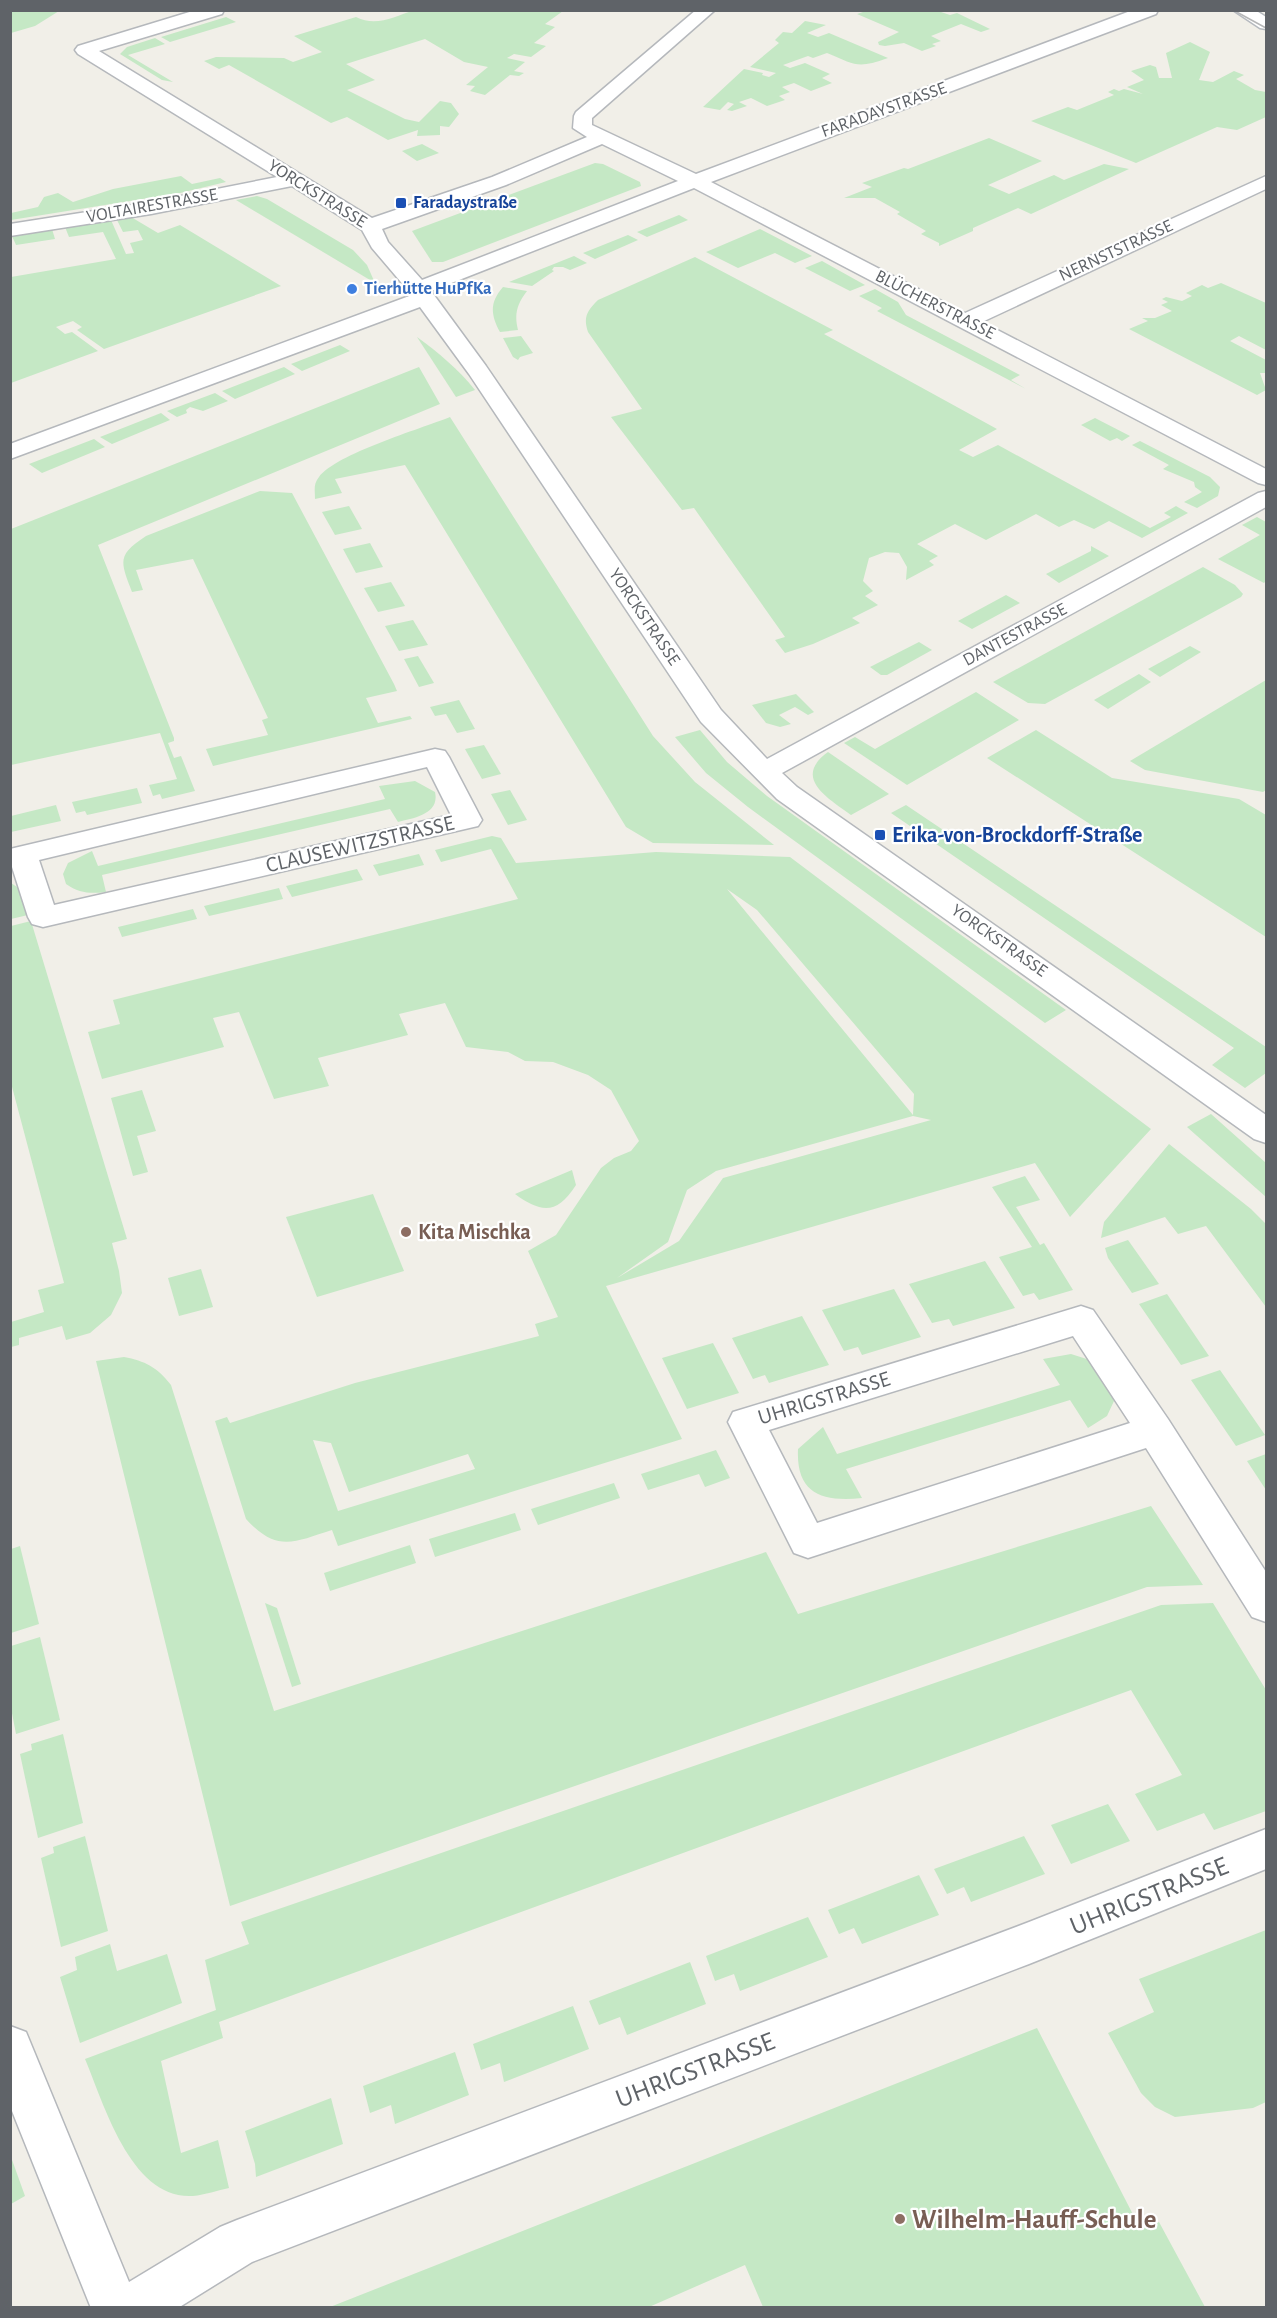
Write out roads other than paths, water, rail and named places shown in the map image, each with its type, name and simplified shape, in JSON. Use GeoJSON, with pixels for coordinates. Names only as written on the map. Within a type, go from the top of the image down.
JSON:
{"type":"FeatureCollection","features":[{"type":"Feature","properties":{"kind":"street","name":"YORCKSTRASSE"},"geometry":{"type":"LineString","coordinates":[[216,10],[84,50],[370,226],[379,243],[421,293],[478,371],[711,716],[764,772],[787,793],[1266,1131]]}},
{"type":"Feature","properties":{"kind":"street"},"geometry":{"type":"LineString","coordinates":[[601,138],[583,128],[583,116],[707,10]]}},
{"type":"Feature","properties":{"kind":"street","name":"FARADAYSTRASSE"},"geometry":{"type":"LineString","coordinates":[[10,452],[421,293],[695,181],[1150,10]]}},
{"type":"Feature","properties":{"kind":"street"},"geometry":{"type":"LineString","coordinates":[[1241,10],[1266,24]]}},
{"type":"Feature","properties":{"kind":"street"},"geometry":{"type":"LineString","coordinates":[[370,226],[499,181],[601,138]]}},
{"type":"Feature","properties":{"kind":"street","name":"BLÜCHERSTRASSE"},"geometry":{"type":"LineString","coordinates":[[601,138],[695,181],[1266,478]]}},
{"type":"Feature","properties":{"kind":"street","name":"VOLTAIRESTRASSE"},"geometry":{"type":"LineString","coordinates":[[10,230],[151,208],[293,180]]}},
{"type":"Feature","properties":{"kind":"street","name":"NERNSTSTRASSE"},"geometry":{"type":"LineString","coordinates":[[966,321],[1266,182]]}},
{"type":"Feature","properties":{"kind":"street","name":"DANTESTRASSE"},"geometry":{"type":"LineString","coordinates":[[764,772],[1266,498]]}},
{"type":"Feature","properties":{"kind":"street","name":"CLAUSEWITZSTRASSE"},"geometry":{"type":"LineString","coordinates":[[435,757],[468,820],[43,917],[16,857],[435,757]]}},
{"type":"Feature","properties":{"kind":"street","name":"UHRIGSTRASSE"},"geometry":{"type":"LineString","coordinates":[[1155,1430],[808,1542],[746,1422],[1081,1320],[1155,1430],[1266,1605]]}},
{"type":"Feature","properties":{"kind":"street","name":"UHRIGSTRASSE"},"geometry":{"type":"LineString","coordinates":[[132,2307],[237,2244],[1029,1943],[1266,1849]]}},
{"type":"Feature","properties":{"kind":"street"},"geometry":{"type":"LineString","coordinates":[[10,2048],[115,2307]]}},
{"type":"Feature","properties":{"kind":"tram line"},"geometry":{"type":"LineString","coordinates":[[1233,10],[1266,28]]}},
{"type":"Feature","properties":{"kind":"place","name":"Faradaystraße"},"geometry":{"type":"Point","coordinates":[401,203]}},
{"type":"Feature","properties":{"kind":"place","name":"Tierhütte HuPfKa"},"geometry":{"type":"Point","coordinates":[352,289]}},
{"type":"Feature","properties":{"kind":"place","name":"Erika-von-Brockdorff-Straße"},"geometry":{"type":"Point","coordinates":[880,835]}},
{"type":"Feature","properties":{"kind":"place","name":"Kita Mischka"},"geometry":{"type":"Point","coordinates":[406,1232]}},
{"type":"Feature","properties":{"kind":"place","name":"Wilhelm-Hauff-Schule"},"geometry":{"type":"Point","coordinates":[900,2219]}}]}
